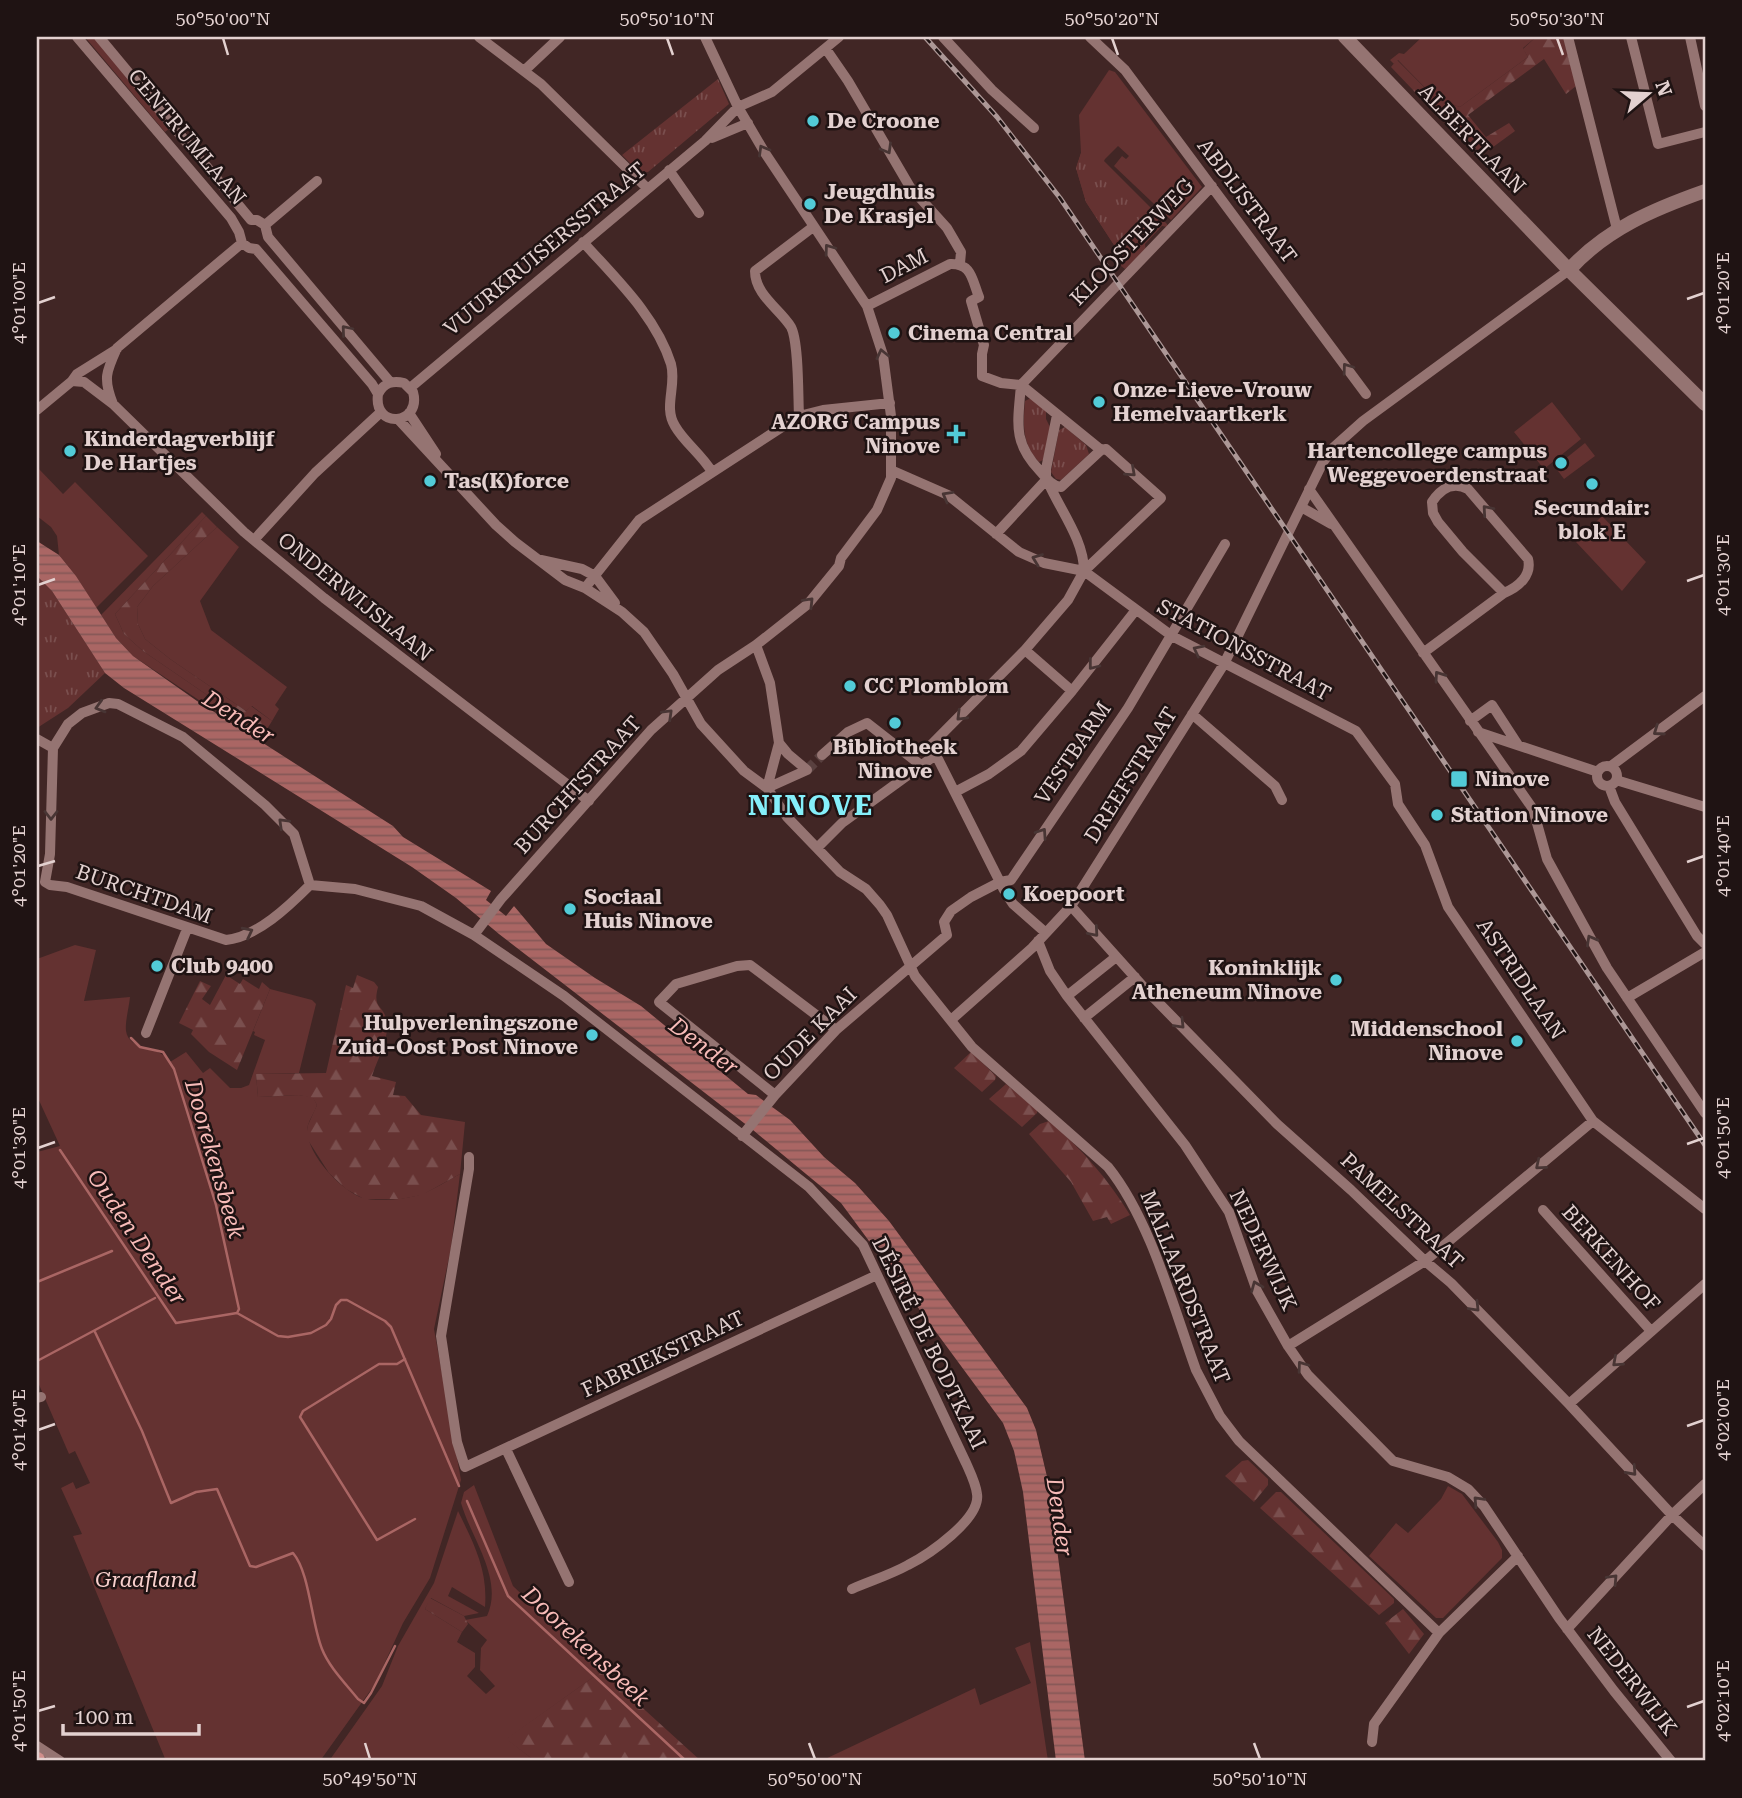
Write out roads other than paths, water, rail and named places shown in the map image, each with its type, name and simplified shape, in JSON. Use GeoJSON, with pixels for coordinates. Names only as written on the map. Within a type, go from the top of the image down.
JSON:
{"type":"FeatureCollection","features":[{"type":"Feature","properties":{"kind":"main road","name":"ALBERTLAAN"},"geometry":{"type":"LineString","coordinates":[[1345,37],[1569,270],[1705,404]]}},
{"type":"Feature","properties":{"kind":"main road"},"geometry":{"type":"LineString","coordinates":[[1569,270],[1585,252],[1617,229],[1641,216],[1705,191]]}},
{"type":"Feature","properties":{"kind":"street","name":"CENTRUMLAAN"},"geometry":{"type":"LineString","coordinates":[[77,37],[231,218],[242,243]]}},
{"type":"Feature","properties":{"kind":"street","name":"CENTRUMLAAN"},"geometry":{"type":"LineString","coordinates":[[99,37],[251,220]]}},
{"type":"Feature","properties":{"kind":"street"},"geometry":{"type":"LineString","coordinates":[[479,37],[525,70],[647,188]]}},
{"type":"Feature","properties":{"kind":"street"},"geometry":{"type":"LineString","coordinates":[[525,70],[560,37]]}},
{"type":"Feature","properties":{"kind":"street","name":"BURCHTSTRAAT"},"geometry":{"type":"LineString","coordinates":[[479,928],[501,899],[651,730],[718,670],[756,645],[808,604],[839,566],[841,558],[883,500],[891,478],[890,403],[883,355],[867,306],[765,153],[738,107],[705,37]]}},
{"type":"Feature","properties":{"kind":"street"},"geometry":{"type":"LineString","coordinates":[[738,107],[772,92],[839,37]]}},
{"type":"Feature","properties":{"kind":"street"},"geometry":{"type":"LineString","coordinates":[[943,37],[992,90],[1034,128]]}},
{"type":"Feature","properties":{"kind":"street","name":"ABDIJSTRAAT"},"geometry":{"type":"LineString","coordinates":[[1090,37],[1125,69],[1377,411]]}},
{"type":"Feature","properties":{"kind":"street"},"geometry":{"type":"LineString","coordinates":[[1568,37],[1617,229]]}},
{"type":"Feature","properties":{"kind":"street"},"geometry":{"type":"LineString","coordinates":[[1632,37],[1658,144],[1705,132]]}},
{"type":"Feature","properties":{"kind":"street"},"geometry":{"type":"LineString","coordinates":[[1690,37],[1705,106]]}},
{"type":"Feature","properties":{"kind":"street"},"geometry":{"type":"LineString","coordinates":[[825,49],[848,81],[910,187],[947,228],[961,252],[960,263]]}},
{"type":"Feature","properties":{"kind":"street","name":"VUURKRUISERSSTRAAT"},"geometry":{"type":"LineString","coordinates":[[410,388],[705,141],[738,107]]}},
{"type":"Feature","properties":{"kind":"street","name":"VUURKRUISERSSTRAAT"},"geometry":{"type":"LineString","coordinates":[[705,141],[748,123]]}},
{"type":"Feature","properties":{"kind":"street"},"geometry":{"type":"LineString","coordinates":[[171,147],[182,137]]}},
{"type":"Feature","properties":{"kind":"street"},"geometry":{"type":"LineString","coordinates":[[669,170],[699,214]]}},
{"type":"Feature","properties":{"kind":"street"},"geometry":{"type":"LineString","coordinates":[[317,181],[265,225],[268,237],[390,382],[404,383],[410,388],[414,403],[409,413],[398,419]]}},
{"type":"Feature","properties":{"kind":"street","name":"KLOOSTERWEG"},"geometry":{"type":"LineString","coordinates":[[1021,385],[1212,186]]}},
{"type":"Feature","properties":{"kind":"street","name":"CENTRUMLAAN"},"geometry":{"type":"LineString","coordinates":[[239,232],[243,224],[251,220],[265,225]]}},
{"type":"Feature","properties":{"kind":"street"},"geometry":{"type":"LineString","coordinates":[[799,416],[797,352],[791,328],[758,285],[755,271],[813,227]]}},
{"type":"Feature","properties":{"kind":"street"},"geometry":{"type":"LineString","coordinates":[[37,410],[77,374],[117,348],[242,243],[256,249],[264,244],[268,237]]}},
{"type":"Feature","properties":{"kind":"street"},"geometry":{"type":"LineString","coordinates":[[583,242],[638,305],[657,334],[672,366],[669,413],[673,424],[702,456],[712,472]]}},
{"type":"Feature","properties":{"kind":"street"},"geometry":{"type":"LineString","coordinates":[[256,249],[378,394]]}},
{"type":"Feature","properties":{"kind":"street","name":"DAM"},"geometry":{"type":"LineString","coordinates":[[867,306],[950,264],[960,263],[967,267],[979,297],[971,300],[984,345],[982,376],[1002,383],[1021,385]]}},
{"type":"Feature","properties":{"kind":"street","name":"DREEFSTRAAT"},"geometry":{"type":"LineString","coordinates":[[951,1020],[1038,941],[1071,906],[1224,664],[1309,489],[1334,447],[1377,411],[1569,270]]}},
{"type":"Feature","properties":{"kind":"street"},"geometry":{"type":"LineString","coordinates":[[113,404],[106,388],[106,379],[117,348]]}},
{"type":"Feature","properties":{"kind":"street","name":"ONDERWIJSLAAN"},"geometry":{"type":"LineString","coordinates":[[72,381],[83,382],[113,404],[254,540],[399,657],[589,801]]}},
{"type":"Feature","properties":{"kind":"street"},"geometry":{"type":"LineString","coordinates":[[390,382],[378,394],[377,402],[381,412],[387,417],[398,419],[496,525],[537,559],[565,580],[585,588],[635,622],[655,645],[685,698]]}},
{"type":"Feature","properties":{"kind":"street"},"geometry":{"type":"LineString","coordinates":[[1021,385],[1101,450]]}},
{"type":"Feature","properties":{"kind":"street"},"geometry":{"type":"LineString","coordinates":[[817,848],[842,823],[922,766],[1068,600],[1084,571],[1161,498],[1106,449],[1101,450],[1061,487],[1055,486],[1033,464],[1018,438],[1021,385]]}},
{"type":"Feature","properties":{"kind":"street"},"geometry":{"type":"LineString","coordinates":[[585,588],[639,520],[799,416],[823,410],[890,403]]}},
{"type":"Feature","properties":{"kind":"street"},"geometry":{"type":"LineString","coordinates":[[254,540],[315,473],[381,412]]}},
{"type":"Feature","properties":{"kind":"street"},"geometry":{"type":"LineString","coordinates":[[409,413],[451,478]]}},
{"type":"Feature","properties":{"kind":"street"},"geometry":{"type":"LineString","coordinates":[[1057,415],[1046,469],[1047,479],[1077,541],[1084,571]]}},
{"type":"Feature","properties":{"kind":"street"},"geometry":{"type":"LineString","coordinates":[[891,470],[948,495],[1019,552],[1044,563],[1084,571]]}},
{"type":"Feature","properties":{"kind":"street"},"geometry":{"type":"LineString","coordinates":[[996,534],[1047,479]]}},
{"type":"Feature","properties":{"kind":"street"},"geometry":{"type":"LineString","coordinates":[[1423,653],[1511,590],[1528,575],[1528,559],[1468,489],[1452,485],[1437,495],[1433,502],[1435,517],[1463,551],[1504,593]]}},
{"type":"Feature","properties":{"kind":"street"},"geometry":{"type":"LineString","coordinates":[[1309,489],[1533,809],[1547,859],[1607,968],[1705,1113]]}},
{"type":"Feature","properties":{"kind":"street"},"geometry":{"type":"LineString","coordinates":[[1301,507],[1333,525]]}},
{"type":"Feature","properties":{"kind":"street","name":"VESTBARM"},"geometry":{"type":"LineString","coordinates":[[912,967],[947,935],[944,922],[951,911],[971,897],[1004,890],[1128,708],[1225,544]]}},
{"type":"Feature","properties":{"kind":"street"},"geometry":{"type":"LineString","coordinates":[[537,559],[582,569],[595,576],[622,612]]}},
{"type":"Feature","properties":{"kind":"street","name":"STATIONSSTRAAT"},"geometry":{"type":"LineString","coordinates":[[1084,571],[1172,636],[1356,731]]}},
{"type":"Feature","properties":{"kind":"street"},"geometry":{"type":"LineString","coordinates":[[957,791],[989,774],[1020,751],[1135,611]]}},
{"type":"Feature","properties":{"kind":"street"},"geometry":{"type":"LineString","coordinates":[[756,645],[770,683],[779,743],[767,788],[779,785],[807,769],[779,743]]}},
{"type":"Feature","properties":{"kind":"street"},"geometry":{"type":"LineString","coordinates":[[1025,650],[1072,691]]}},
{"type":"Feature","properties":{"kind":"street"},"geometry":{"type":"LineString","coordinates":[[1598,772],[1611,766],[1705,696]]}},
{"type":"Feature","properties":{"kind":"street","name":"MALLAARDSTRAAT"},"geometry":{"type":"LineString","coordinates":[[685,698],[701,724],[744,771],[767,788],[787,817],[844,877],[866,890],[880,905],[915,976],[984,1058],[1084,1144],[1123,1186],[1140,1219],[1196,1370],[1220,1416],[1239,1441],[1439,1633]]}},
{"type":"Feature","properties":{"kind":"street"},"geometry":{"type":"LineString","coordinates":[[41,885],[50,854],[51,764],[54,748],[74,720],[93,708],[108,703],[118,704],[183,737],[238,781],[294,834],[310,885]]}},
{"type":"Feature","properties":{"kind":"street"},"geometry":{"type":"LineString","coordinates":[[1470,721],[1492,705],[1518,745]]}},
{"type":"Feature","properties":{"kind":"street"},"geometry":{"type":"LineString","coordinates":[[1192,714],[1275,786],[1282,800]]}},
{"type":"Feature","properties":{"kind":"street"},"geometry":{"type":"LineString","coordinates":[[822,755],[848,732],[867,723],[922,766]]}},
{"type":"Feature","properties":{"kind":"street","name":"ASTRIDLAAN"},"geometry":{"type":"LineString","coordinates":[[1356,731],[1395,784],[1398,804],[1425,845],[1448,907],[1593,1121],[1705,1209]]}},
{"type":"Feature","properties":{"kind":"street"},"geometry":{"type":"LineString","coordinates":[[1478,732],[1598,772]]}},
{"type":"Feature","properties":{"kind":"street"},"geometry":{"type":"LineString","coordinates":[[37,739],[54,748]]}},
{"type":"Feature","properties":{"kind":"street"},"geometry":{"type":"LineString","coordinates":[[934,750],[957,791],[1004,890],[1013,904],[1046,933]]}},
{"type":"Feature","properties":{"kind":"street"},"geometry":{"type":"LineString","coordinates":[[1611,766],[1617,775],[1613,783],[1615,802],[1697,936],[1705,944]]}},
{"type":"Feature","properties":{"kind":"street"},"geometry":{"type":"LineString","coordinates":[[1598,772],[1600,782],[1705,807]]}},
{"type":"Feature","properties":{"kind":"street","name":"BURCHTDAM"},"geometry":{"type":"LineString","coordinates":[[41,885],[67,887],[219,940],[235,939],[269,919],[310,885]]}},
{"type":"Feature","properties":{"kind":"street","name":"DÉSIRÉ DE BODTKAAI"},"geometry":{"type":"LineString","coordinates":[[310,885],[381,895],[421,906],[479,928],[809,1187],[863,1245],[966,1463],[978,1495],[968,1520],[947,1538],[909,1565],[852,1589]]}},
{"type":"Feature","properties":{"kind":"street","name":"PAMELSTRAAT"},"geometry":{"type":"LineString","coordinates":[[1071,906],[1116,957],[1277,1124],[1451,1283],[1672,1515],[1705,1546]]}},
{"type":"Feature","properties":{"kind":"street"},"geometry":{"type":"LineString","coordinates":[[146,1033],[187,929]]}},
{"type":"Feature","properties":{"kind":"street","name":"NEDERWIJK"},"geometry":{"type":"LineString","coordinates":[[1038,941],[1050,971],[1067,996],[1185,1145],[1229,1212],[1257,1291],[1308,1375],[1393,1461],[1448,1477],[1468,1489],[1484,1506],[1567,1629],[1671,1761]]}},
{"type":"Feature","properties":{"kind":"street"},"geometry":{"type":"LineString","coordinates":[[1627,998],[1705,952]]}},
{"type":"Feature","properties":{"kind":"street"},"geometry":{"type":"LineString","coordinates":[[1067,996],[1116,957]]}},
{"type":"Feature","properties":{"kind":"street"},"geometry":{"type":"LineString","coordinates":[[775,1095],[659,1002],[676,984],[750,965],[836,1030]]}},
{"type":"Feature","properties":{"kind":"street","name":"OUDE KAAI"},"geometry":{"type":"LineString","coordinates":[[744,1134],[775,1095],[836,1030],[912,967]]}},
{"type":"Feature","properties":{"kind":"street"},"geometry":{"type":"LineString","coordinates":[[1084,1018],[1135,977]]}},
{"type":"Feature","properties":{"kind":"street"},"geometry":{"type":"LineString","coordinates":[[1288,1346],[1424,1261],[1593,1121]]}},
{"type":"Feature","properties":{"kind":"street","name":"FABRIEKSTRAAT"},"geometry":{"type":"LineString","coordinates":[[469,1157],[441,1336],[457,1442],[464,1467],[877,1275]]}},
{"type":"Feature","properties":{"kind":"street","name":"BERKENHOF"},"geometry":{"type":"LineString","coordinates":[[1543,1210],[1651,1331]]}},
{"type":"Feature","properties":{"kind":"street"},"geometry":{"type":"LineString","coordinates":[[1569,1404],[1705,1284]]}},
{"type":"Feature","properties":{"kind":"street"},"geometry":{"type":"LineString","coordinates":[[506,1449],[569,1582]]}},
{"type":"Feature","properties":{"kind":"street"},"geometry":{"type":"LineString","coordinates":[[1567,1629],[1672,1515],[1705,1484]]}},
{"type":"Feature","properties":{"kind":"street"},"geometry":{"type":"LineString","coordinates":[[1372,1742],[1374,1724],[1439,1633],[1518,1556]]}},
{"type":"Feature","properties":{"kind":"street"},"geometry":{"type":"LineString","coordinates":[[37,1746],[61,1761]]}},
{"type":"Feature","properties":{"kind":"waterway","name":"Doorekensbeek"},"geometry":{"type":"LineString","coordinates":[[131,1038],[140,1047],[163,1052],[174,1069],[216,1205],[239,1309],[237,1313]]}},
{"type":"Feature","properties":{"kind":"waterway","name":"Doorekensbeek"},"geometry":{"type":"LineString","coordinates":[[60,1150],[176,1323],[237,1313],[278,1336],[288,1337],[311,1333],[326,1325],[341,1300],[347,1300],[385,1321],[391,1327],[459,1486]]}},
{"type":"Feature","properties":{"kind":"waterway"},"geometry":{"type":"LineString","coordinates":[[37,1282],[112,1251]]}},
{"type":"Feature","properties":{"kind":"waterway","name":"Ouden Dender"},"geometry":{"type":"LineString","coordinates":[[39,1360],[155,1298]]}},
{"type":"Feature","properties":{"kind":"waterway"},"geometry":{"type":"LineString","coordinates":[[95,1332],[142,1431],[171,1503],[196,1492],[217,1489],[250,1566],[256,1567],[293,1553],[307,1585],[318,1638],[325,1656],[333,1669],[364,1703],[395,1646]]}},
{"type":"Feature","properties":{"kind":"waterway"},"geometry":{"type":"LineString","coordinates":[[405,1359],[397,1364],[379,1364],[303,1411],[300,1417],[377,1540],[415,1519]]}},
{"type":"Feature","properties":{"kind":"waterway","name":"Doorekensbeek"},"geometry":{"type":"LineString","coordinates":[[467,1501],[508,1596],[686,1761]]}},
{"type":"Feature","properties":{"kind":"tunnel"},"geometry":{"type":"LineString","coordinates":[[807,770],[822,755]]}},
{"type":"Feature","properties":{"kind":"railway"},"geometry":{"type":"LineString","coordinates":[[925,37],[997,117],[1060,198],[1705,1145]]}},
{"type":"Feature","properties":{"kind":"place","name":"De Croone"},"geometry":{"type":"Point","coordinates":[813,121]}},
{"type":"Feature","properties":{"kind":"place","name":"Jeugdhuis De Krasjel"},"geometry":{"type":"Point","coordinates":[810,204]}},
{"type":"Feature","properties":{"kind":"place","name":"Cinema Central"},"geometry":{"type":"Point","coordinates":[894,333]}},
{"type":"Feature","properties":{"kind":"place","name":"Onze-Lieve-Vrouw Hemelvaartkerk"},"geometry":{"type":"Point","coordinates":[1099,402]}},
{"type":"Feature","properties":{"kind":"place","name":"AZORG Campus Ninove"},"geometry":{"type":"Point","coordinates":[956,434]}},
{"type":"Feature","properties":{"kind":"place","name":"Kinderdagverblijf De Hartjes"},"geometry":{"type":"Point","coordinates":[70,451]}},
{"type":"Feature","properties":{"kind":"place","name":"Hartencollege campus Weggevoerdenstraat"},"geometry":{"type":"Point","coordinates":[1561,463]}},
{"type":"Feature","properties":{"kind":"place","name":"Tas(K)force"},"geometry":{"type":"Point","coordinates":[430,481]}},
{"type":"Feature","properties":{"kind":"place","name":"Secundair: blok E"},"geometry":{"type":"Point","coordinates":[1592,484]}},
{"type":"Feature","properties":{"kind":"place","name":"CC Plomblom"},"geometry":{"type":"Point","coordinates":[850,686]}},
{"type":"Feature","properties":{"kind":"place","name":"Bibliotheek Ninove"},"geometry":{"type":"Point","coordinates":[895,723]}},
{"type":"Feature","properties":{"kind":"place","name":"Ninove"},"geometry":{"type":"Point","coordinates":[1459,779]}},
{"type":"Feature","properties":{"kind":"place","name":"Station Ninove"},"geometry":{"type":"Point","coordinates":[1437,815]}},
{"type":"Feature","properties":{"kind":"place","name":"Koepoort"},"geometry":{"type":"Point","coordinates":[1009,894]}},
{"type":"Feature","properties":{"kind":"place","name":"Sociaal Huis Ninove"},"geometry":{"type":"Point","coordinates":[570,909]}},
{"type":"Feature","properties":{"kind":"place","name":"Club 9400"},"geometry":{"type":"Point","coordinates":[157,966]}},
{"type":"Feature","properties":{"kind":"place","name":"Koninklijk Atheneum Ninove"},"geometry":{"type":"Point","coordinates":[1336,980]}},
{"type":"Feature","properties":{"kind":"place","name":"Hulpverleningszone Zuid-Oost Post Ninove"},"geometry":{"type":"Point","coordinates":[592,1035]}},
{"type":"Feature","properties":{"kind":"place","name":"Middenschool Ninove"},"geometry":{"type":"Point","coordinates":[1517,1041]}},
{"type":"Feature","properties":{"kind":"district","name":"NINOVE"},"geometry":{"type":"Point","coordinates":[811,805]}},
{"type":"Feature","properties":{"kind":"water label","name":"Dender"},"geometry":{"type":"Point","coordinates":[239,717]}},
{"type":"Feature","properties":{"kind":"water label","name":"Dender"},"geometry":{"type":"Point","coordinates":[704,1046]}},
{"type":"Feature","properties":{"kind":"water label","name":"Dender"},"geometry":{"type":"Point","coordinates":[1060,1517]}},
{"type":"Feature","properties":{"kind":"park label","name":"Graafland"},"geometry":{"type":"Point","coordinates":[146,1580]}}]}
